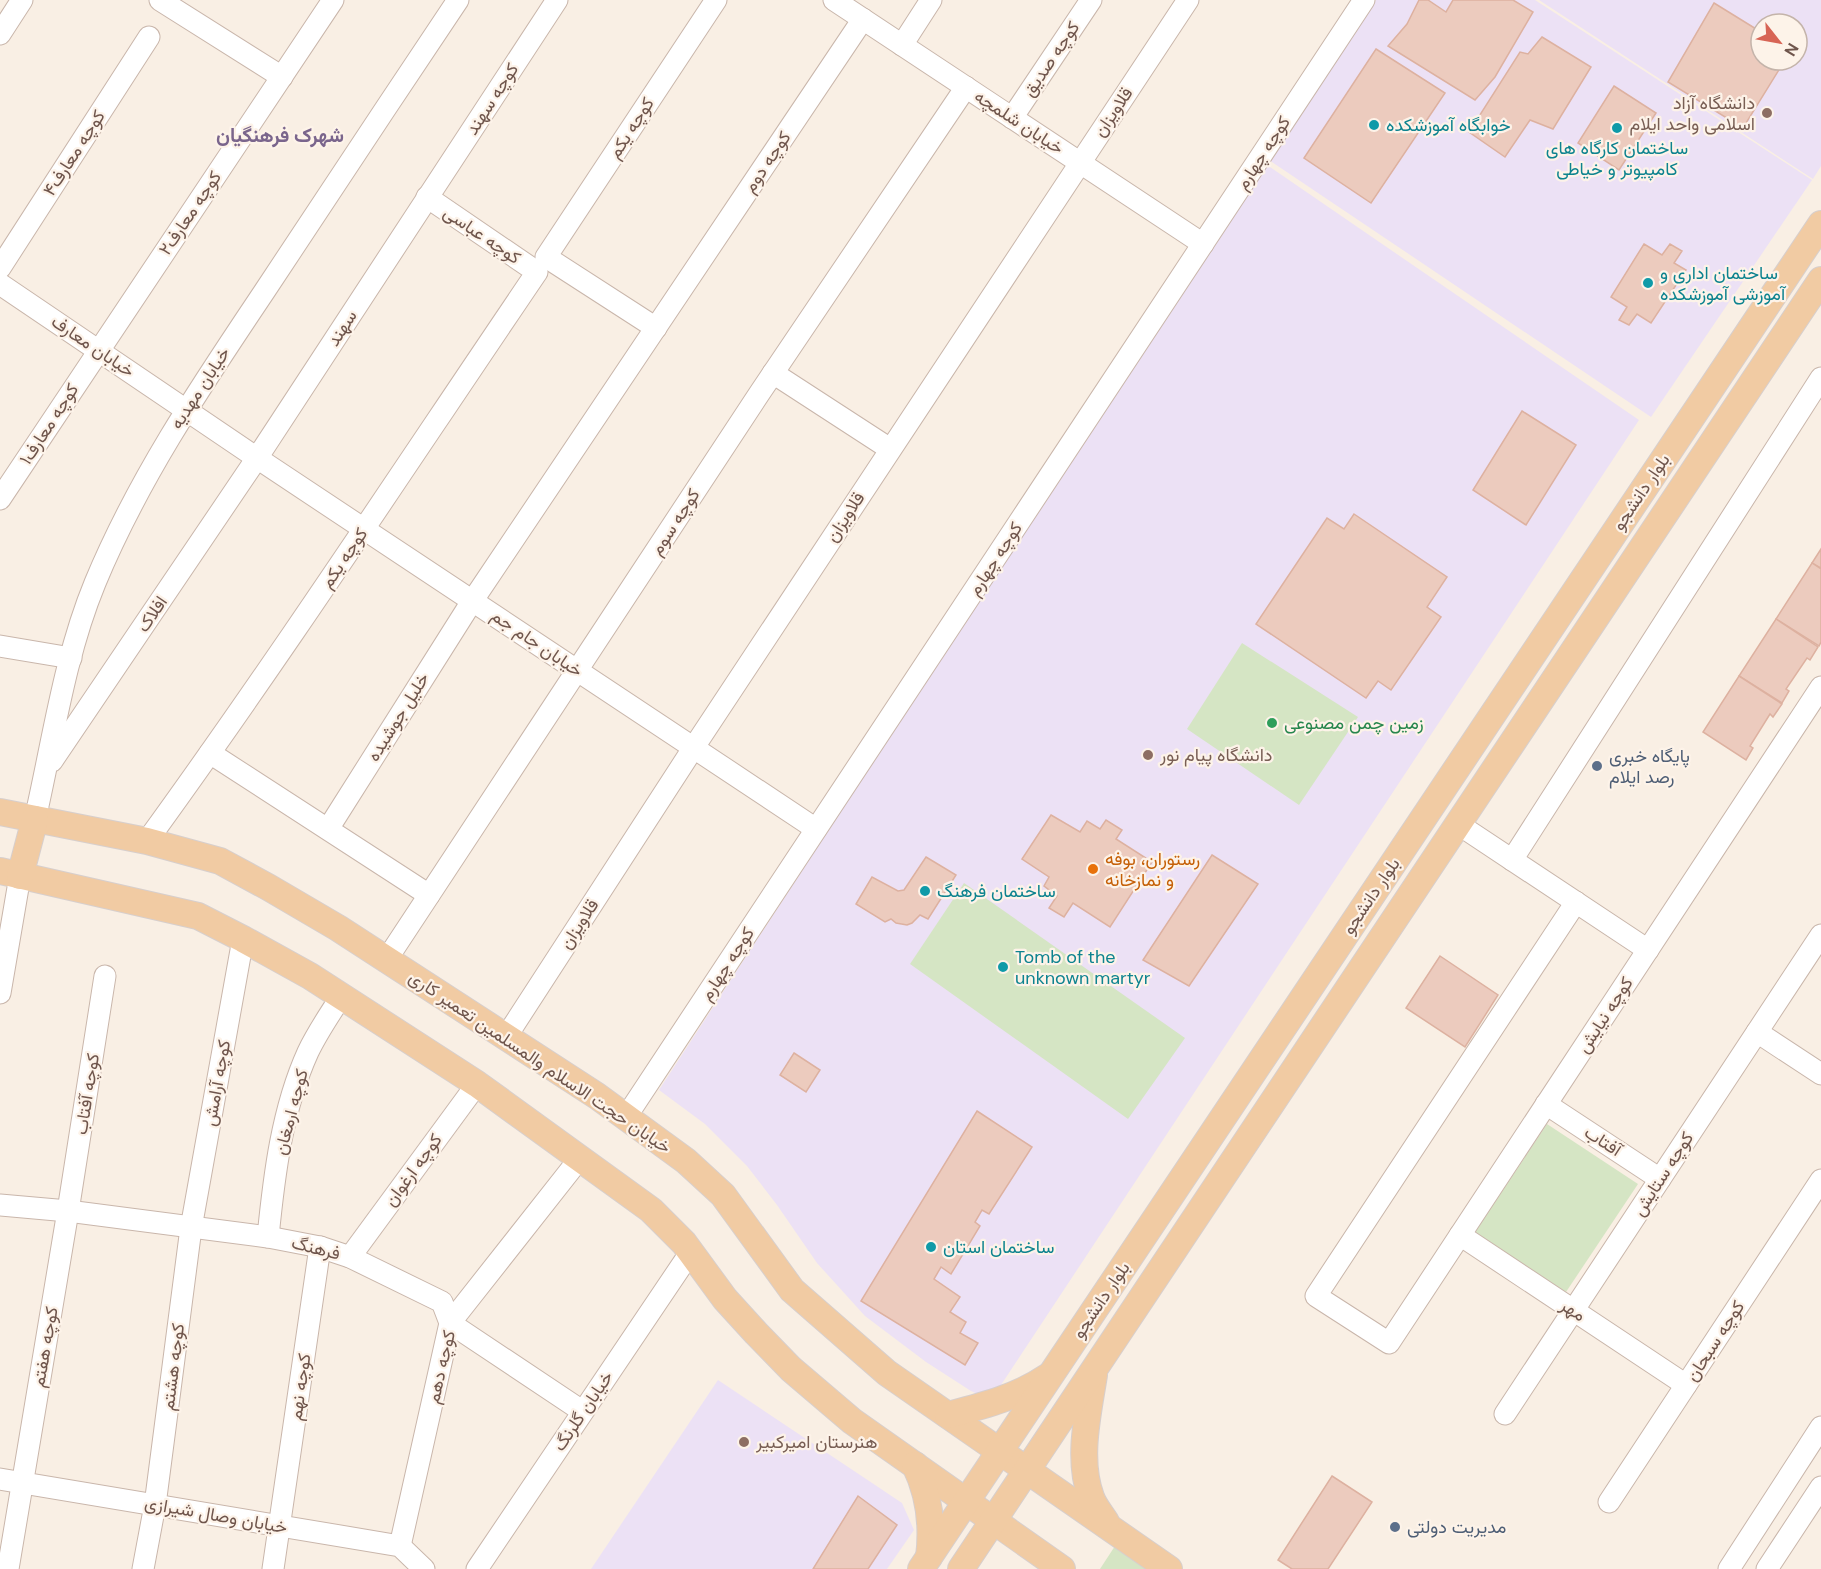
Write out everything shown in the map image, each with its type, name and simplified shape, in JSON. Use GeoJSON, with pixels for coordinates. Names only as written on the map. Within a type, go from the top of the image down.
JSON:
{"type":"FeatureCollection","features":[{"type":"Feature","properties":{"kind":"main road","name":"بلوار دانشجو"},"geometry":{"type":"LineString","coordinates":[[926,1563],[1821,224]]}},
{"type":"Feature","properties":{"kind":"main road","name":"بلوار دانشجو"},"geometry":{"type":"LineString","coordinates":[[961,1569],[1821,280]]}},
{"type":"Feature","properties":{"kind":"main road","name":"خیابان حجت الاسلام والمسلمین تعمیر کاری"},"geometry":{"type":"LineString","coordinates":[[0,812],[147,841],[220,861],[298,904],[387,959],[626,1117],[686,1161],[723,1195],[792,1290],[887,1373],[1169,1569]]}},
{"type":"Feature","properties":{"kind":"main road"},"geometry":{"type":"LineString","coordinates":[[35,819],[10,874],[198,916],[310,976],[477,1084],[651,1210],[684,1243],[725,1299],[791,1369],[852,1420],[1062,1569]]}},
{"type":"Feature","properties":{"kind":"main road"},"geometry":{"type":"LineString","coordinates":[[1095,1367],[1086,1429],[1085,1470],[1091,1499],[1107,1525]]}},
{"type":"Feature","properties":{"kind":"main road"},"geometry":{"type":"LineString","coordinates":[[948,1414],[1009,1397],[1052,1373]]}},
{"type":"Feature","properties":{"kind":"main road"},"geometry":{"type":"LineString","coordinates":[[915,1465],[925,1490],[930,1513],[932,1538],[926,1563]]}},
{"type":"Feature","properties":{"kind":"street"},"geometry":{"type":"LineString","coordinates":[[0,34],[22,0]]}},
{"type":"Feature","properties":{"kind":"street"},"geometry":{"type":"LineString","coordinates":[[160,0],[282,77]]}},
{"type":"Feature","properties":{"kind":"street","name":"کوچه معارف۲"},"geometry":{"type":"LineString","coordinates":[[98,349],[333,0]]}},
{"type":"Feature","properties":{"kind":"street","name":"خیابان مهدیه"},"geometry":{"type":"LineString","coordinates":[[35,819],[77,633],[116,534],[157,457],[186,409],[458,0]]}},
{"type":"Feature","properties":{"kind":"street","name":"کوچه سهند"},"geometry":{"type":"LineString","coordinates":[[426,197],[557,0]]}},
{"type":"Feature","properties":{"kind":"street","name":"کوچه یکم"},"geometry":{"type":"LineString","coordinates":[[147,841],[364,529],[716,0]]}},
{"type":"Feature","properties":{"kind":"street","name":"خیابان شلمچه"},"geometry":{"type":"LineString","coordinates":[[834,0],[1203,244]]}},
{"type":"Feature","properties":{"kind":"street"},"geometry":{"type":"LineString","coordinates":[[902,45],[931,0]]}},
{"type":"Feature","properties":{"kind":"street","name":"کوچه صدیق"},"geometry":{"type":"LineString","coordinates":[[1012,118],[1091,0]]}},
{"type":"Feature","properties":{"kind":"street","name":"قلاویزان"},"geometry":{"type":"LineString","coordinates":[[506,1037],[694,747],[1188,0]]}},
{"type":"Feature","properties":{"kind":"street","name":"کوچه چهارم"},"geometry":{"type":"LineString","coordinates":[[626,1117],[1364,0]]}},
{"type":"Feature","properties":{"kind":"street","name":"کوچه دوم"},"geometry":{"type":"LineString","coordinates":[[656,328],[863,19]]}},
{"type":"Feature","properties":{"kind":"street","name":"کوچه معارف۴"},"geometry":{"type":"LineString","coordinates":[[0,268],[149,37]]}},
{"type":"Feature","properties":{"kind":"street","name":"کوچه سوم"},"geometry":{"type":"LineString","coordinates":[[387,959],[773,373],[966,87]]}},
{"type":"Feature","properties":{"kind":"street","name":"کوچه عباسی"},"geometry":{"type":"LineString","coordinates":[[426,197],[656,328]]}},
{"type":"Feature","properties":{"kind":"street","name":"سهند"},"geometry":{"type":"LineString","coordinates":[[257,458],[426,197]]}},
{"type":"Feature","properties":{"kind":"street","name":"خیابان معارف"},"geometry":{"type":"LineString","coordinates":[[0,284],[257,458]]}},
{"type":"Feature","properties":{"kind":"street","name":"خلیل جوشیده"},"geometry":{"type":"LineString","coordinates":[[328,829],[471,603],[656,328]]}},
{"type":"Feature","properties":{"kind":"street","name":"کوچه معارف۱"},"geometry":{"type":"LineString","coordinates":[[0,499],[98,349]]}},
{"type":"Feature","properties":{"kind":"street"},"geometry":{"type":"LineString","coordinates":[[773,373],[890,450]]}},
{"type":"Feature","properties":{"kind":"street"},"geometry":{"type":"LineString","coordinates":[[1512,860],[1821,378]]}},
{"type":"Feature","properties":{"kind":"street","name":"خیابان جام جم"},"geometry":{"type":"LineString","coordinates":[[257,458],[471,603],[578,670],[816,829]]}},
{"type":"Feature","properties":{"kind":"street","name":"افلاک"},"geometry":{"type":"LineString","coordinates":[[46,769],[257,458]]}},
{"type":"Feature","properties":{"kind":"street"},"geometry":{"type":"LineString","coordinates":[[0,646],[71,658]]}},
{"type":"Feature","properties":{"kind":"street","name":"كوچه نيايش"},"geometry":{"type":"LineString","coordinates":[[1576,902],[1316,1296],[1389,1343],[1821,687]]}},
{"type":"Feature","properties":{"kind":"street"},"geometry":{"type":"LineString","coordinates":[[210,753],[429,895]]}},
{"type":"Feature","properties":{"kind":"street"},"geometry":{"type":"LineString","coordinates":[[1458,824],[1648,950]]}},
{"type":"Feature","properties":{"kind":"street"},"geometry":{"type":"LineString","coordinates":[[0,993],[10,874]]}},
{"type":"Feature","properties":{"kind":"street","name":"کوچه ستایش"},"geometry":{"type":"LineString","coordinates":[[1505,1414],[1821,935]]}},
{"type":"Feature","properties":{"kind":"street","name":"کوچه آرامش"},"geometry":{"type":"LineString","coordinates":[[191,1228],[243,939]]}},
{"type":"Feature","properties":{"kind":"street","name":"کوچه آفتاب"},"geometry":{"type":"LineString","coordinates":[[68,1211],[105,976]]}},
{"type":"Feature","properties":{"kind":"street","name":"کوچه ارمغان"},"geometry":{"type":"LineString","coordinates":[[268,1237],[277,1166],[296,1084],[318,1032],[341,997]]}},
{"type":"Feature","properties":{"kind":"street"},"geometry":{"type":"LineString","coordinates":[[1757,1032],[1821,1074]]}},
{"type":"Feature","properties":{"kind":"street","name":"کوچه ارغوان"},"geometry":{"type":"LineString","coordinates":[[350,1257],[477,1084]]}},
{"type":"Feature","properties":{"kind":"street","name":"آفتاب"},"geometry":{"type":"LineString","coordinates":[[1546,1104],[1660,1179]]}},
{"type":"Feature","properties":{"kind":"street","name":"کوچه دهم"},"geometry":{"type":"LineString","coordinates":[[400,1546],[450,1323],[580,1158]]}},
{"type":"Feature","properties":{"kind":"street","name":"کوچه سبحان"},"geometry":{"type":"LineString","coordinates":[[1609,1502],[1821,1180]]}},
{"type":"Feature","properties":{"kind":"street","name":"فرهنگ"},"geometry":{"type":"LineString","coordinates":[[0,1205],[68,1211],[268,1237],[350,1257],[442,1302],[450,1323],[582,1411]]}},
{"type":"Feature","properties":{"kind":"street","name":"کوچه هفتم"},"geometry":{"type":"LineString","coordinates":[[22,1482],[68,1211]]}},
{"type":"Feature","properties":{"kind":"street","name":"کوچه هشتم"},"geometry":{"type":"LineString","coordinates":[[143,1569],[155,1505],[191,1228]]}},
{"type":"Feature","properties":{"kind":"street","name":"مهر"},"geometry":{"type":"LineString","coordinates":[[1460,1236],[1686,1385]]}},
{"type":"Feature","properties":{"kind":"street","name":"کوچه نهم"},"geometry":{"type":"LineString","coordinates":[[273,1569],[320,1248]]}},
{"type":"Feature","properties":{"kind":"street","name":"خیابان گلرنگ"},"geometry":{"type":"LineString","coordinates":[[477,1569],[690,1253]]}},
{"type":"Feature","properties":{"kind":"street"},"geometry":{"type":"LineString","coordinates":[[1729,1569],[1821,1427]]}},
{"type":"Feature","properties":{"kind":"street","name":"خیابان وصال شیرازی"},"geometry":{"type":"LineString","coordinates":[[0,1479],[400,1546]]}},
{"type":"Feature","properties":{"kind":"street"},"geometry":{"type":"LineString","coordinates":[[8,1569],[22,1482]]}},
{"type":"Feature","properties":{"kind":"street"},"geometry":{"type":"LineString","coordinates":[[1767,1569],[1821,1487]]}},
{"type":"Feature","properties":{"kind":"street"},"geometry":{"type":"LineString","coordinates":[[400,1546],[424,1569]]}},
{"type":"Feature","properties":{"kind":"shaded area"},"geometry":{"type":"Polygon","coordinates":[[[1376,0],[1535,0],[1812,180],[1651,417],[1269,160],[1376,0]]]}},
{"type":"Feature","properties":{"kind":"shaded area","name":"دانشگاه آزاد اسلامی واحد ایلام"},"geometry":{"type":"Polygon","coordinates":[[[1539,0],[1821,0],[1821,166],[1813,179],[1539,0]]]}},
{"type":"Feature","properties":{"kind":"shaded area","name":"دانشگاه پیام نور"},"geometry":{"type":"Polygon","coordinates":[[[1264,163],[1639,420],[991,1400],[971,1391],[926,1362],[865,1316],[817,1263],[747,1166],[705,1124],[659,1090],[1264,163]]]}},
{"type":"Feature","properties":{"kind":"shaded area","name":"هنرستان امیرکبیر"},"geometry":{"type":"Polygon","coordinates":[[[718,1380],[902,1503],[914,1530],[887,1569],[591,1569],[718,1380]]]}},
{"type":"Feature","properties":{"kind":"green space","name":"زمین چمن مصنوعی"},"geometry":{"type":"Polygon","coordinates":[[[1242,643],[1358,717],[1299,805],[1187,729],[1242,643]]]}},
{"type":"Feature","properties":{"kind":"green space"},"geometry":{"type":"Polygon","coordinates":[[[964,883],[1185,1038],[1128,1119],[910,964],[964,883]]]}},
{"type":"Feature","properties":{"kind":"green space"},"geometry":{"type":"Polygon","coordinates":[[[1547,1124],[1638,1184],[1566,1292],[1475,1232],[1547,1124]]]}},
{"type":"Feature","properties":{"kind":"green space"},"geometry":{"type":"Polygon","coordinates":[[[1115,1546],[1147,1569],[1100,1569],[1115,1546]]]}},
{"type":"Feature","properties":{"kind":"building"},"geometry":{"type":"Polygon","coordinates":[[[1419,0],[1428,0],[1446,12],[1453,0],[1513,0],[1533,12],[1495,77],[1475,100],[1388,46],[1407,24],[1419,0]]]}},
{"type":"Feature","properties":{"kind":"building"},"geometry":{"type":"Polygon","coordinates":[[[1714,3],[1749,25],[1749,72],[1778,72],[1743,128],[1668,82],[1714,3]]]}},
{"type":"Feature","properties":{"kind":"building"},"geometry":{"type":"Polygon","coordinates":[[[1542,37],[1591,67],[1553,129],[1530,120],[1505,157],[1469,132],[1520,52],[1528,54],[1542,37]]]}},
{"type":"Feature","properties":{"kind":"building","name":"خوابگاه آموزشکده"},"geometry":{"type":"Polygon","coordinates":[[[1376,49],[1445,93],[1371,203],[1304,158],[1376,49]]]}},
{"type":"Feature","properties":{"kind":"building","name":"ساختمان کارگاه های کامپیوتر و خیاطی"},"geometry":{"type":"Polygon","coordinates":[[[1614,86],[1656,113],[1619,170],[1578,143],[1614,86]]]}},
{"type":"Feature","properties":{"kind":"building","name":"ساختمان اداری و آموزشی آموزشکده"},"geometry":{"type":"Polygon","coordinates":[[[1644,244],[1662,255],[1670,244],[1682,251],[1674,263],[1686,270],[1651,323],[1637,314],[1629,325],[1619,320],[1627,307],[1611,297],[1644,244]]]}},
{"type":"Feature","properties":{"kind":"building"},"geometry":{"type":"Polygon","coordinates":[[[1522,411],[1576,445],[1526,525],[1473,490],[1522,411]]]}},
{"type":"Feature","properties":{"kind":"building"},"geometry":{"type":"Polygon","coordinates":[[[1354,514],[1447,577],[1427,607],[1441,617],[1391,690],[1378,681],[1366,698],[1256,624],[1327,518],[1344,529],[1354,514]]]}},
{"type":"Feature","properties":{"kind":"building"},"geometry":{"type":"Polygon","coordinates":[[[1821,549],[1821,568],[1812,563],[1821,549]]]}},
{"type":"Feature","properties":{"kind":"building"},"geometry":{"type":"Polygon","coordinates":[[[1812,563],[1821,569],[1821,642],[1819,646],[1776,619],[1812,563]]]}},
{"type":"Feature","properties":{"kind":"building"},"geometry":{"type":"Polygon","coordinates":[[[1776,619],[1818,647],[1810,660],[1807,658],[1786,689],[1789,691],[1782,703],[1739,676],[1776,619]]]}},
{"type":"Feature","properties":{"kind":"building"},"geometry":{"type":"Polygon","coordinates":[[[1739,676],[1782,704],[1773,717],[1770,714],[1750,746],[1753,748],[1746,760],[1703,732],[1739,676]]]}},
{"type":"Feature","properties":{"kind":"building","name":"رستوران، بوفه و نمازخانه"},"geometry":{"type":"Polygon","coordinates":[[[1051,815],[1080,832],[1087,821],[1100,829],[1106,820],[1122,830],[1116,839],[1152,862],[1110,927],[1073,903],[1064,917],[1049,908],[1057,896],[1044,886],[1049,877],[1022,859],[1051,815]]]}},
{"type":"Feature","properties":{"kind":"building"},"geometry":{"type":"Polygon","coordinates":[[[1212,855],[1258,884],[1189,986],[1143,960],[1212,855]]]}},
{"type":"Feature","properties":{"kind":"building","name":"ساختمان فرهنگ"},"geometry":{"type":"Polygon","coordinates":[[[926,857],[956,875],[928,919],[920,915],[907,925],[896,923],[891,919],[885,922],[856,904],[872,877],[898,891],[904,890],[926,857]]]}},
{"type":"Feature","properties":{"kind":"building"},"geometry":{"type":"Polygon","coordinates":[[[1440,956],[1498,995],[1465,1047],[1406,1008],[1440,956]]]}},
{"type":"Feature","properties":{"kind":"building"},"geometry":{"type":"Polygon","coordinates":[[[794,1053],[820,1070],[806,1092],[780,1075],[794,1053]]]}},
{"type":"Feature","properties":{"kind":"building","name":"ساختمان استان"},"geometry":{"type":"Polygon","coordinates":[[[977,1111],[1032,1147],[989,1214],[982,1210],[975,1222],[980,1226],[951,1274],[941,1267],[934,1279],[960,1297],[950,1312],[966,1322],[960,1333],[978,1343],[965,1365],[861,1301],[977,1111]]]}},
{"type":"Feature","properties":{"kind":"building"},"geometry":{"type":"Polygon","coordinates":[[[1332,1476],[1372,1502],[1328,1569],[1292,1569],[1278,1560],[1332,1476]]]}},
{"type":"Feature","properties":{"kind":"building"},"geometry":{"type":"Polygon","coordinates":[[[858,1496],[897,1525],[868,1569],[813,1569],[858,1496]]]}},
{"type":"Feature","properties":{"kind":"place","name":"دانشگاه آزاد اسلامی واحد ایلام"},"geometry":{"type":"Point","coordinates":[1767,113]}},
{"type":"Feature","properties":{"kind":"place","name":"خوابگاه آموزشکده"},"geometry":{"type":"Point","coordinates":[1374,125]}},
{"type":"Feature","properties":{"kind":"place","name":"ساختمان کارگاه های کامپیوتر و خیاطی"},"geometry":{"type":"Point","coordinates":[1617,128]}},
{"type":"Feature","properties":{"kind":"place","name":"ساختمان اداری و آموزشی آموزشکده"},"geometry":{"type":"Point","coordinates":[1648,283]}},
{"type":"Feature","properties":{"kind":"place","name":"زمین چمن مصنوعی"},"geometry":{"type":"Point","coordinates":[1272,723]}},
{"type":"Feature","properties":{"kind":"place","name":"دانشگاه پیام نور"},"geometry":{"type":"Point","coordinates":[1148,755]}},
{"type":"Feature","properties":{"kind":"place","name":"پایگاه خبری رصد ایلام"},"geometry":{"type":"Point","coordinates":[1597,766]}},
{"type":"Feature","properties":{"kind":"place","name":"رستوران، بوفه و نمازخانه"},"geometry":{"type":"Point","coordinates":[1093,869]}},
{"type":"Feature","properties":{"kind":"place","name":"ساختمان فرهنگ"},"geometry":{"type":"Point","coordinates":[925,891]}},
{"type":"Feature","properties":{"kind":"place","name":"Tomb of the unknown martyr"},"geometry":{"type":"Point","coordinates":[1003,967]}},
{"type":"Feature","properties":{"kind":"place","name":"ساختمان استان"},"geometry":{"type":"Point","coordinates":[931,1247]}},
{"type":"Feature","properties":{"kind":"place","name":"هنرستان امیرکبیر"},"geometry":{"type":"Point","coordinates":[744,1442]}},
{"type":"Feature","properties":{"kind":"place","name":"مدیریت دولتی"},"geometry":{"type":"Point","coordinates":[1395,1527]}},
{"type":"Feature","properties":{"kind":"district","name":"شهرک فرهنگیان"},"geometry":{"type":"Point","coordinates":[280,135]}}]}
